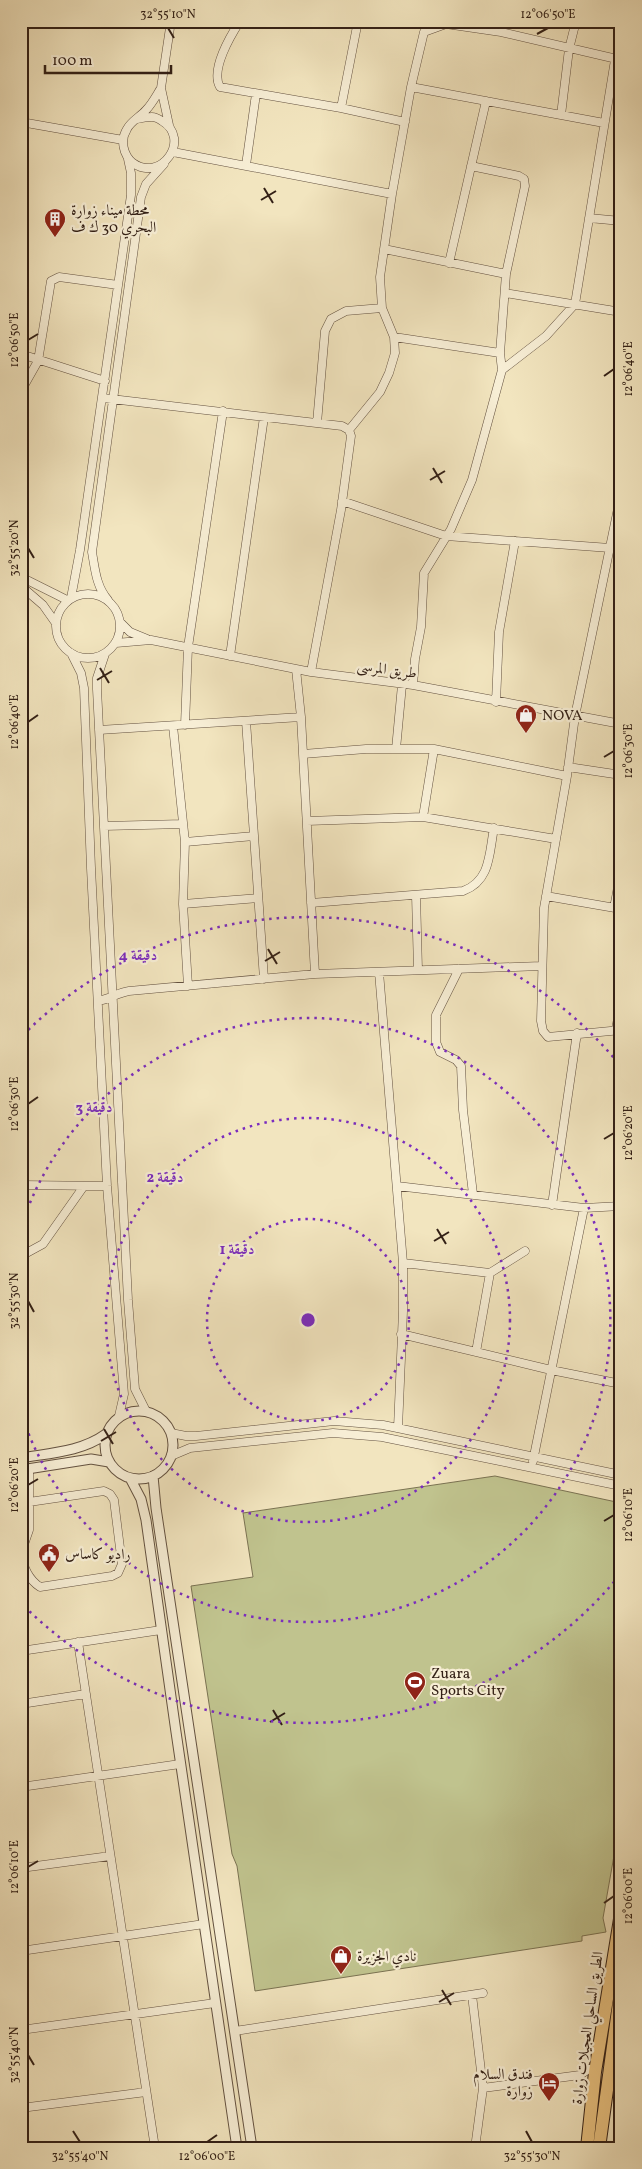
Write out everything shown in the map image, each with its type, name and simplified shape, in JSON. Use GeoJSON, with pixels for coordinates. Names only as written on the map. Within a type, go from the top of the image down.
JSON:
{"type":"FeatureCollection","features":[{"type":"Feature","properties":{"kind":"highway","name":"الطريق الساحلي العجيلات زوارة"},"geometry":{"type":"LineString","coordinates":[[588,2148],[595,2072],[621,1913]]}},
{"type":"Feature","properties":{"kind":"highway"},"geometry":{"type":"LineString","coordinates":[[599,2148],[621,1988]]}},
{"type":"Feature","properties":{"kind":"street"},"geometry":{"type":"LineString","coordinates":[[71,653],[82,658],[94,658],[105,654],[116,643],[121,629],[116,608],[101,592],[92,552],[141,197],[146,184],[173,152],[175,138],[168,125],[162,102],[162,88],[171,21]]}},
{"type":"Feature","properties":{"kind":"street"},"geometry":{"type":"LineString","coordinates":[[240,21],[222,51],[218,83],[224,89],[341,108],[405,122]]}},
{"type":"Feature","properties":{"kind":"street"},"geometry":{"type":"LineString","coordinates":[[341,108],[358,21]]}},
{"type":"Feature","properties":{"kind":"street"},"geometry":{"type":"LineString","coordinates":[[502,32],[503,21]]}},
{"type":"Feature","properties":{"kind":"street"},"geometry":{"type":"LineString","coordinates":[[561,115],[570,49],[576,21]]}},
{"type":"Feature","properties":{"kind":"street"},"geometry":{"type":"LineString","coordinates":[[349,430],[369,408],[389,373],[395,353],[394,337],[382,308],[380,277],[392,194],[411,87],[424,32],[446,24],[502,32],[618,60],[604,123],[575,304],[546,336],[502,370]]}},
{"type":"Feature","properties":{"kind":"street"},"geometry":{"type":"LineString","coordinates":[[411,87],[604,123]]}},
{"type":"Feature","properties":{"kind":"street"},"geometry":{"type":"LineString","coordinates":[[119,1416],[124,1394],[107,1186],[84,688],[81,673],[71,653],[59,640],[56,622],[57,614],[69,599],[80,550],[103,398],[132,185],[128,159],[122,140],[127,128],[145,111],[162,88]]}},
{"type":"Feature","properties":{"kind":"street"},"geometry":{"type":"LineString","coordinates":[[246,165],[256,94]]}},
{"type":"Feature","properties":{"kind":"street"},"geometry":{"type":"LineString","coordinates":[[449,263],[486,101]]}},
{"type":"Feature","properties":{"kind":"street"},"geometry":{"type":"LineString","coordinates":[[136,119],[154,116],[168,125]]}},
{"type":"Feature","properties":{"kind":"street"},"geometry":{"type":"LineString","coordinates":[[21,122],[122,140]]}},
{"type":"Feature","properties":{"kind":"street"},"geometry":{"type":"LineString","coordinates":[[173,152],[392,194]]}},
{"type":"Feature","properties":{"kind":"street"},"geometry":{"type":"LineString","coordinates":[[128,159],[139,167],[146,168],[164,164]]}},
{"type":"Feature","properties":{"kind":"street"},"geometry":{"type":"LineString","coordinates":[[413,686],[415,659],[421,627],[424,573],[446,536],[472,480],[502,370],[500,353],[506,274],[520,216],[524,179],[519,176],[471,166]]}},
{"type":"Feature","properties":{"kind":"street"},"geometry":{"type":"LineString","coordinates":[[589,218],[621,221]]}},
{"type":"Feature","properties":{"kind":"street"},"geometry":{"type":"LineString","coordinates":[[384,249],[506,274]]}},
{"type":"Feature","properties":{"kind":"street"},"geometry":{"type":"LineString","coordinates":[[21,391],[38,361],[51,281],[59,277],[78,278],[118,285]]}},
{"type":"Feature","properties":{"kind":"street"},"geometry":{"type":"LineString","coordinates":[[505,293],[621,312]]}},
{"type":"Feature","properties":{"kind":"street"},"geometry":{"type":"LineString","coordinates":[[317,423],[325,331],[328,325],[331,320],[346,311],[382,308]]}},
{"type":"Feature","properties":{"kind":"street"},"geometry":{"type":"LineString","coordinates":[[394,337],[500,353]]}},
{"type":"Feature","properties":{"kind":"street"},"geometry":{"type":"LineString","coordinates":[[21,354],[105,381]]}},
{"type":"Feature","properties":{"kind":"street"},"geometry":{"type":"LineString","coordinates":[[103,398],[342,426],[349,430],[351,436],[342,501],[311,672]]}},
{"type":"Feature","properties":{"kind":"street"},"geometry":{"type":"LineString","coordinates":[[185,725],[188,647],[223,411]]}},
{"type":"Feature","properties":{"kind":"street"},"geometry":{"type":"LineString","coordinates":[[230,656],[264,417]]}},
{"type":"Feature","properties":{"kind":"street"},"geometry":{"type":"LineString","coordinates":[[621,494],[575,716],[567,776],[546,896],[541,966],[541,1021],[543,1031],[548,1037],[618,1030],[621,1002]]}},
{"type":"Feature","properties":{"kind":"street"},"geometry":{"type":"LineString","coordinates":[[342,501],[446,536],[610,548]]}},
{"type":"Feature","properties":{"kind":"street"},"geometry":{"type":"LineString","coordinates":[[496,702],[499,632],[514,541]]}},
{"type":"Feature","properties":{"kind":"street"},"geometry":{"type":"LineString","coordinates":[[21,576],[69,599],[83,593],[96,594],[108,600]]}},
{"type":"Feature","properties":{"kind":"street"},"geometry":{"type":"LineString","coordinates":[[21,586],[43,605],[56,622]]}},
{"type":"Feature","properties":{"kind":"street","name":"طريق المرسى"},"geometry":{"type":"LineString","coordinates":[[120,622],[130,632],[151,640],[311,672],[413,686],[621,724]]}},
{"type":"Feature","properties":{"kind":"street","name":"طريق المرسى"},"geometry":{"type":"LineString","coordinates":[[116,643],[151,640]]}},
{"type":"Feature","properties":{"kind":"street"},"geometry":{"type":"LineString","coordinates":[[105,654],[97,678],[99,730],[132,1349],[135,1389],[146,1411]]}},
{"type":"Feature","properties":{"kind":"street"},"geometry":{"type":"LineString","coordinates":[[296,669],[301,717],[315,974]]}},
{"type":"Feature","properties":{"kind":"street"},"geometry":{"type":"LineString","coordinates":[[396,749],[402,685]]}},
{"type":"Feature","properties":{"kind":"street"},"geometry":{"type":"LineString","coordinates":[[99,730],[301,717]]}},
{"type":"Feature","properties":{"kind":"street"},"geometry":{"type":"LineString","coordinates":[[246,721],[264,979]]}},
{"type":"Feature","properties":{"kind":"street"},"geometry":{"type":"LineString","coordinates":[[173,726],[185,842],[182,904],[188,986]]}},
{"type":"Feature","properties":{"kind":"street"},"geometry":{"type":"LineString","coordinates":[[303,754],[434,749],[567,776]]}},
{"type":"Feature","properties":{"kind":"street"},"geometry":{"type":"LineString","coordinates":[[423,817],[434,749]]}},
{"type":"Feature","properties":{"kind":"street"},"geometry":{"type":"LineString","coordinates":[[568,766],[621,775]]}},
{"type":"Feature","properties":{"kind":"street"},"geometry":{"type":"LineString","coordinates":[[307,821],[423,817],[556,839]]}},
{"type":"Feature","properties":{"kind":"street"},"geometry":{"type":"LineString","coordinates":[[104,826],[183,824]]}},
{"type":"Feature","properties":{"kind":"street"},"geometry":{"type":"LineString","coordinates":[[312,903],[463,891],[477,884],[482,878],[487,864],[494,828]]}},
{"type":"Feature","properties":{"kind":"street"},"geometry":{"type":"LineString","coordinates":[[185,842],[254,836]]}},
{"type":"Feature","properties":{"kind":"street"},"geometry":{"type":"LineString","coordinates":[[546,896],[617,908],[621,871]]}},
{"type":"Feature","properties":{"kind":"street"},"geometry":{"type":"LineString","coordinates":[[416,895],[418,970]]}},
{"type":"Feature","properties":{"kind":"street"},"geometry":{"type":"LineString","coordinates":[[182,904],[258,898]]}},
{"type":"Feature","properties":{"kind":"street"},"geometry":{"type":"LineString","coordinates":[[98,1001],[113,998],[123,992],[315,974],[541,966]]}},
{"type":"Feature","properties":{"kind":"street"},"geometry":{"type":"LineString","coordinates":[[459,969],[436,1015],[436,1042],[440,1052],[456,1060],[461,1066],[463,1110],[473,1194]]}},
{"type":"Feature","properties":{"kind":"street"},"geometry":{"type":"LineString","coordinates":[[379,972],[403,1263],[398,1428]]}},
{"type":"Feature","properties":{"kind":"street"},"geometry":{"type":"LineString","coordinates":[[552,1204],[577,1033]]}},
{"type":"Feature","properties":{"kind":"street"},"geometry":{"type":"LineString","coordinates":[[21,1186],[107,1186]]}},
{"type":"Feature","properties":{"kind":"street"},"geometry":{"type":"LineString","coordinates":[[21,1256],[43,1244],[84,1186]]}},
{"type":"Feature","properties":{"kind":"street"},"geometry":{"type":"LineString","coordinates":[[397,1186],[584,1208],[621,1206]]}},
{"type":"Feature","properties":{"kind":"street"},"geometry":{"type":"LineString","coordinates":[[532,1468],[584,1208]]}},
{"type":"Feature","properties":{"kind":"street"},"geometry":{"type":"LineString","coordinates":[[403,1263],[490,1273],[525,1251]]}},
{"type":"Feature","properties":{"kind":"street"},"geometry":{"type":"LineString","coordinates":[[476,1352],[490,1273]]}},
{"type":"Feature","properties":{"kind":"street"},"geometry":{"type":"LineString","coordinates":[[401,1334],[551,1370],[620,1384],[621,1373]]}},
{"type":"Feature","properties":{"kind":"street"},"geometry":{"type":"LineString","coordinates":[[132,1411],[146,1411],[157,1415],[165,1423],[171,1433],[173,1448],[171,1456],[161,1471],[146,1478],[130,1478],[118,1472],[109,1462],[106,1453],[106,1434],[111,1424],[119,1416],[132,1411]]}},
{"type":"Feature","properties":{"kind":"street"},"geometry":{"type":"LineString","coordinates":[[171,1433],[196,1436],[334,1421],[346,1422],[398,1428],[621,1475]]}},
{"type":"Feature","properties":{"kind":"street"},"geometry":{"type":"LineString","coordinates":[[344,1434],[346,1422]]}},
{"type":"Feature","properties":{"kind":"street"},"geometry":{"type":"LineString","coordinates":[[21,1458],[80,1448],[106,1434]]}},
{"type":"Feature","properties":{"kind":"street"},"geometry":{"type":"LineString","coordinates":[[171,1456],[190,1448],[344,1434],[382,1437],[621,1486]]}},
{"type":"Feature","properties":{"kind":"street"},"geometry":{"type":"LineString","coordinates":[[29,1502],[104,1491],[110,1494],[114,1500],[122,1564],[118,1573],[112,1576],[40,1587],[34,1582],[22,1564],[21,1553],[29,1530],[29,1502],[25,1469],[91,1459],[109,1462]]}},
{"type":"Feature","properties":{"kind":"street"},"geometry":{"type":"LineString","coordinates":[[153,1476],[156,1508],[252,2148]]}},
{"type":"Feature","properties":{"kind":"street"},"geometry":{"type":"LineString","coordinates":[[130,1478],[141,1499],[146,1520],[237,2148]]}},
{"type":"Feature","properties":{"kind":"street"},"geometry":{"type":"LineString","coordinates":[[21,1651],[161,1630]]}},
{"type":"Feature","properties":{"kind":"street"},"geometry":{"type":"LineString","coordinates":[[78,1642],[155,2148]]}},
{"type":"Feature","properties":{"kind":"street"},"geometry":{"type":"LineString","coordinates":[[21,1704],[86,1694]]}},
{"type":"Feature","properties":{"kind":"street"},"geometry":{"type":"LineString","coordinates":[[176,1732],[189,1731]]}},
{"type":"Feature","properties":{"kind":"street"},"geometry":{"type":"LineString","coordinates":[[21,1787],[180,1764]]}},
{"type":"Feature","properties":{"kind":"street"},"geometry":{"type":"LineString","coordinates":[[21,1868],[110,1856]]}},
{"type":"Feature","properties":{"kind":"street"},"geometry":{"type":"LineString","coordinates":[[21,1951],[204,1924]]}},
{"type":"Feature","properties":{"kind":"street"},"geometry":{"type":"LineString","coordinates":[[234,2031],[483,1993]]}},
{"type":"Feature","properties":{"kind":"street"},"geometry":{"type":"LineString","coordinates":[[472,1995],[483,2088],[475,2148]]}},
{"type":"Feature","properties":{"kind":"street"},"geometry":{"type":"LineString","coordinates":[[21,2030],[215,2003]]}},
{"type":"Feature","properties":{"kind":"street"},"geometry":{"type":"LineString","coordinates":[[483,2088],[580,2075],[590,2069]]}},
{"type":"Feature","properties":{"kind":"street"},"geometry":{"type":"LineString","coordinates":[[21,2108],[146,2092]]}},
{"type":"Feature","properties":{"kind":"green space","name":"Zuara Sports City"},"geometry":{"type":"Polygon","coordinates":[[[495,1476],[621,1503],[621,1816],[603,1918],[606,1932],[582,1936],[582,1941],[255,1991],[237,1866],[232,1854],[191,1586],[253,1577],[243,1513],[495,1476]]]}},
{"type":"Feature","properties":{"kind":"place","name":"محطة ميناء زوارة البحري 30 ك ف"},"geometry":{"type":"Point","coordinates":[55,238]}},
{"type":"Feature","properties":{"kind":"place","name":"NOVA"},"geometry":{"type":"Point","coordinates":[526,734]}},
{"type":"Feature","properties":{"kind":"place","name":"راديو كاساس"},"geometry":{"type":"Point","coordinates":[49,1573]}},
{"type":"Feature","properties":{"kind":"place","name":"Zuara Sports City"},"geometry":{"type":"Point","coordinates":[415,1701]}},
{"type":"Feature","properties":{"kind":"place","name":"نادي الجزيرة"},"geometry":{"type":"Point","coordinates":[341,1975]}},
{"type":"Feature","properties":{"kind":"place","name":"فندق السلام زوارة"},"geometry":{"type":"Point","coordinates":[549,2102]}}]}
